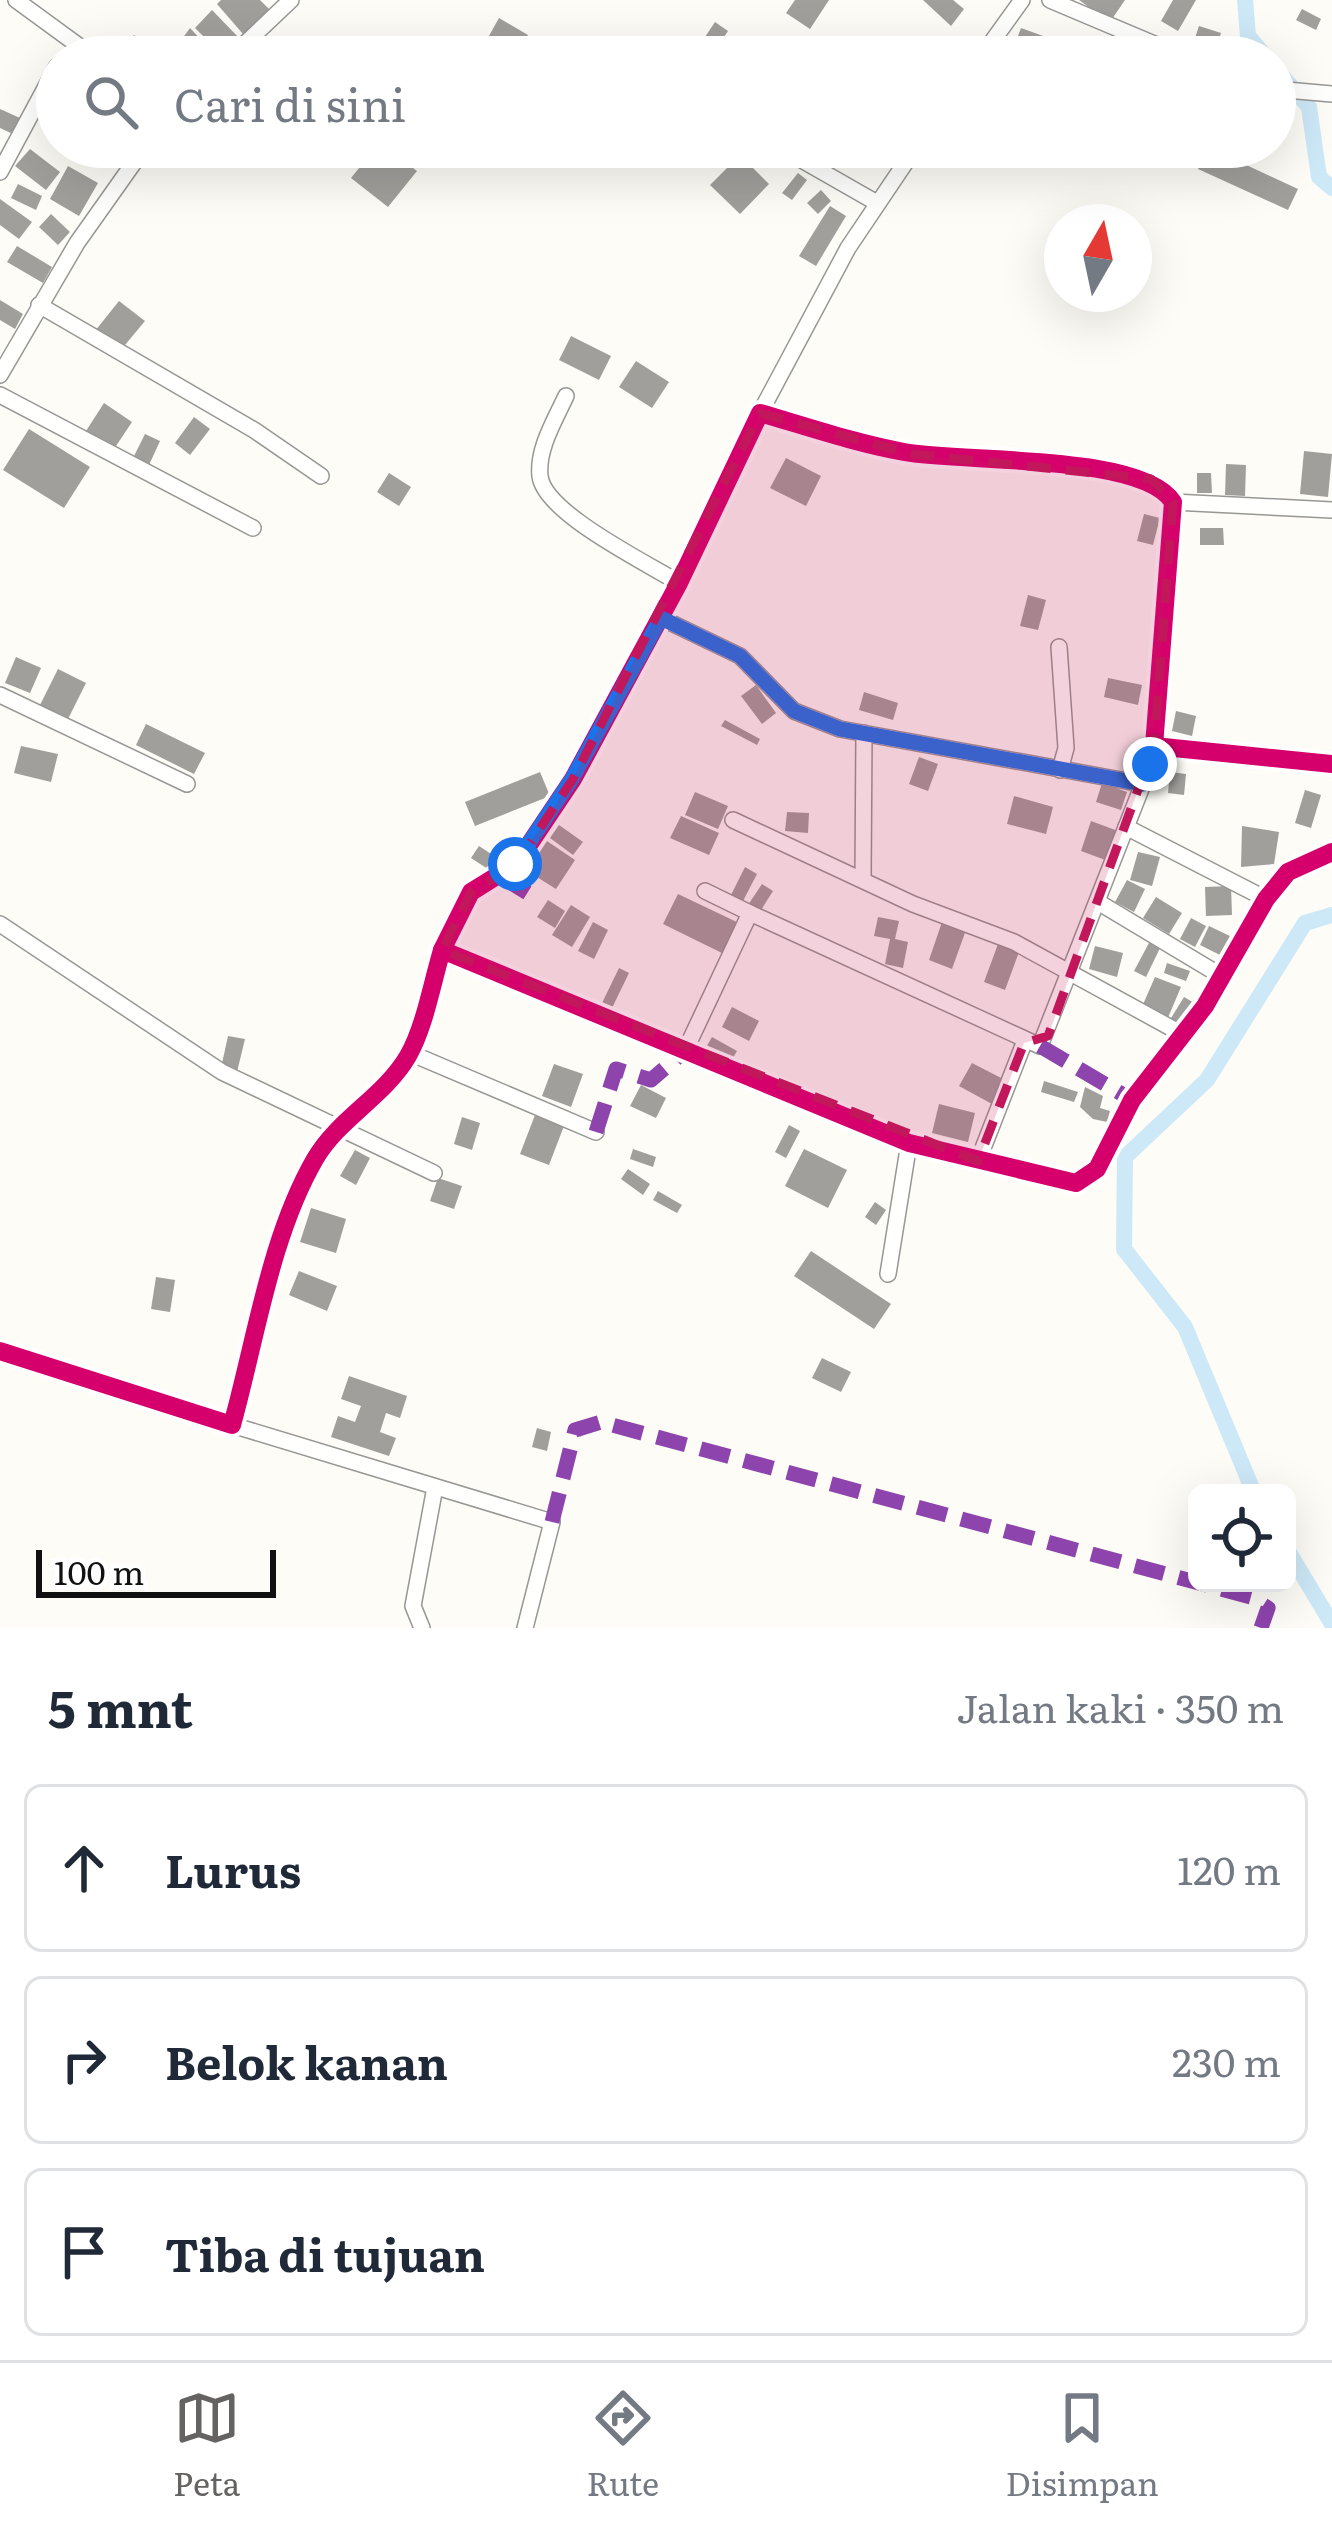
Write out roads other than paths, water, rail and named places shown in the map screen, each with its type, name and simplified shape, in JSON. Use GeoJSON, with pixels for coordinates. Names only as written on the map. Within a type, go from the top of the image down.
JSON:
{"type":"FeatureCollection","features":[{"type":"Feature","properties":{"kind":"street"},"geometry":{"type":"LineString","coordinates":[[16,0],[53,36]]}},
{"type":"Feature","properties":{"kind":"street"},"geometry":{"type":"LineString","coordinates":[[253,36],[291,0]]}},
{"type":"Feature","properties":{"kind":"street"},"geometry":{"type":"LineString","coordinates":[[996,36],[1022,0]]}},
{"type":"Feature","properties":{"kind":"street"},"geometry":{"type":"LineString","coordinates":[[1050,0],[1135,36]]}},
{"type":"Feature","properties":{"kind":"street"},"geometry":{"type":"LineString","coordinates":[[1296,91],[1332,94]]}},
{"type":"Feature","properties":{"kind":"street"},"geometry":{"type":"LineString","coordinates":[[0,172],[36,105]]}},
{"type":"Feature","properties":{"kind":"street"},"geometry":{"type":"LineString","coordinates":[[0,375],[39,304],[131,168]]}},
{"type":"Feature","properties":{"kind":"street"},"geometry":{"type":"LineString","coordinates":[[816,168],[877,203]]}},
{"type":"Feature","properties":{"kind":"street"},"geometry":{"type":"LineString","coordinates":[[232,1425],[294,1206],[335,1129],[378,1093],[410,1054],[442,950],[471,892],[502,877],[534,842],[679,584],[760,413],[877,203],[901,168]]}},
{"type":"Feature","properties":{"kind":"street"},"geometry":{"type":"LineString","coordinates":[[39,304],[220,410],[321,476]]}},
{"type":"Feature","properties":{"kind":"street"},"geometry":{"type":"LineString","coordinates":[[0,395],[253,528]]}},
{"type":"Feature","properties":{"kind":"street"},"geometry":{"type":"LineString","coordinates":[[566,396],[547,437],[539,471],[544,490],[577,520],[679,584]]}},
{"type":"Feature","properties":{"kind":"street"},"geometry":{"type":"LineString","coordinates":[[760,413],[911,454],[1013,459],[1151,479],[1173,502],[1332,510]]}},
{"type":"Feature","properties":{"kind":"street"},"geometry":{"type":"LineString","coordinates":[[704,891],[1024,1043],[1044,1042],[1154,746],[1173,502]]}},
{"type":"Feature","properties":{"kind":"street"},"geometry":{"type":"LineString","coordinates":[[661,618],[740,656],[794,711],[864,733],[1143,784]]}},
{"type":"Feature","properties":{"kind":"street"},"geometry":{"type":"LineString","coordinates":[[1059,647],[1066,748],[1060,770]]}},
{"type":"Feature","properties":{"kind":"street"},"geometry":{"type":"LineString","coordinates":[[0,695],[187,784]]}},
{"type":"Feature","properties":{"kind":"street"},"geometry":{"type":"LineString","coordinates":[[863,879],[864,733]]}},
{"type":"Feature","properties":{"kind":"street"},"geometry":{"type":"LineString","coordinates":[[1154,746],[1332,764]]}},
{"type":"Feature","properties":{"kind":"street"},"geometry":{"type":"LineString","coordinates":[[734,820],[1015,942],[1184,1035]]}},
{"type":"Feature","properties":{"kind":"street"},"geometry":{"type":"LineString","coordinates":[[1126,827],[1266,899]]}},
{"type":"Feature","properties":{"kind":"street"},"geometry":{"type":"LineString","coordinates":[[442,950],[909,1142],[1060,1181],[1089,1178],[1132,1100],[1184,1035],[1266,899],[1288,872],[1332,852]]}},
{"type":"Feature","properties":{"kind":"street"},"geometry":{"type":"LineString","coordinates":[[1098,902],[1223,976]]}},
{"type":"Feature","properties":{"kind":"street"},"geometry":{"type":"LineString","coordinates":[[685,1051],[750,913]]}},
{"type":"Feature","properties":{"kind":"street"},"geometry":{"type":"LineString","coordinates":[[0,924],[222,1072],[434,1172]]}},
{"type":"Feature","properties":{"kind":"street"},"geometry":{"type":"LineString","coordinates":[[978,1161],[1024,1043]]}},
{"type":"Feature","properties":{"kind":"street"},"geometry":{"type":"LineString","coordinates":[[410,1054],[596,1132]]}},
{"type":"Feature","properties":{"kind":"street"},"geometry":{"type":"LineString","coordinates":[[888,1274],[909,1142]]}},
{"type":"Feature","properties":{"kind":"street"},"geometry":{"type":"LineString","coordinates":[[0,1351],[552,1522],[525,1628]]}},
{"type":"Feature","properties":{"kind":"street"},"geometry":{"type":"LineString","coordinates":[[422,1628],[413,1606],[435,1487]]}},
{"type":"Feature","properties":{"kind":"waterway"},"geometry":{"type":"LineString","coordinates":[[1245,0],[1248,36]]}},
{"type":"Feature","properties":{"kind":"waterway"},"geometry":{"type":"LineString","coordinates":[[1296,92],[1309,107],[1319,177],[1332,188]]}},
{"type":"Feature","properties":{"kind":"waterway"},"geometry":{"type":"LineString","coordinates":[[1250,1484],[1185,1327],[1124,1249],[1125,1157],[1207,1080],[1305,923],[1332,915]]}},
{"type":"Feature","properties":{"kind":"waterway"},"geometry":{"type":"LineString","coordinates":[[1296,1564],[1332,1624]]}}]}
